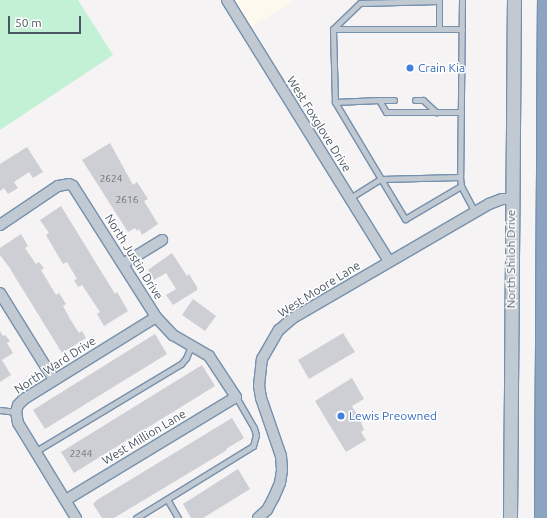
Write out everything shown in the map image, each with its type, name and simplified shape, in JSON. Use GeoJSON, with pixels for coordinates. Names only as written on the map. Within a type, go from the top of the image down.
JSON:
{"type":"FeatureCollection","features":[{"type":"Feature","properties":{"kind":"highway"},"geometry":{"type":"LineString","coordinates":[[544,518],[547,0]]}},
{"type":"Feature","properties":{"kind":"street","name":"West Foxglove Drive"},"geometry":{"type":"LineString","coordinates":[[227,0],[389,261]]}},
{"type":"Feature","properties":{"kind":"street","name":"North Shiloh Drive"},"geometry":{"type":"LineString","coordinates":[[510,518],[514,0]]}},
{"type":"Feature","properties":{"kind":"street","name":"North Justin Drive"},"geometry":{"type":"LineString","coordinates":[[0,225],[58,186],[69,184],[77,190],[156,317],[173,336],[209,356],[236,397]]}},
{"type":"Feature","properties":{"kind":"street","name":"West Moore Lane"},"geometry":{"type":"LineString","coordinates":[[258,518],[267,510],[274,497],[280,483],[282,470],[282,456],[261,398],[259,386],[262,359],[278,330],[293,318],[475,212],[498,201],[512,199]]}},
{"type":"Feature","properties":{"kind":"street"},"geometry":{"type":"LineString","coordinates":[[123,264],[162,240]]}},
{"type":"Feature","properties":{"kind":"street"},"geometry":{"type":"LineString","coordinates":[[0,293],[54,380]]}},
{"type":"Feature","properties":{"kind":"street","name":"North Ward Drive"},"geometry":{"type":"LineString","coordinates":[[76,518],[18,423],[16,412],[18,404],[156,317]]}},
{"type":"Feature","properties":{"kind":"street","name":"West Million Lane"},"geometry":{"type":"LineString","coordinates":[[66,500],[236,397]]}},
{"type":"Feature","properties":{"kind":"lane"},"geometry":{"type":"LineString","coordinates":[[462,0],[460,177],[461,186],[475,212]]}},
{"type":"Feature","properties":{"kind":"lane"},"geometry":{"type":"LineString","coordinates":[[439,28],[439,1],[360,3],[333,29],[335,102],[405,218],[461,186]]}},
{"type":"Feature","properties":{"kind":"lane"},"geometry":{"type":"LineString","coordinates":[[333,29],[462,28]]}},
{"type":"Feature","properties":{"kind":"lane"},"geometry":{"type":"LineString","coordinates":[[379,100],[386,112],[461,112]]}},
{"type":"Feature","properties":{"kind":"lane"},"geometry":{"type":"LineString","coordinates":[[335,102],[394,100]]}},
{"type":"Feature","properties":{"kind":"lane"},"geometry":{"type":"LineString","coordinates":[[415,100],[423,100],[436,112]]}},
{"type":"Feature","properties":{"kind":"lane"},"geometry":{"type":"LineString","coordinates":[[350,198],[381,179],[460,177]]}},
{"type":"Feature","properties":{"kind":"lane"},"geometry":{"type":"LineString","coordinates":[[36,451],[181,364],[186,358],[191,346]]}},
{"type":"Feature","properties":{"kind":"lane"},"geometry":{"type":"LineString","coordinates":[[136,518],[253,446],[256,435],[254,428],[236,397]]}},
{"type":"Feature","properties":{"kind":"lane"},"geometry":{"type":"LineString","coordinates":[[0,410],[16,412]]}},
{"type":"Feature","properties":{"kind":"lane"},"geometry":{"type":"LineString","coordinates":[[166,500],[178,518]]}},
{"type":"Feature","properties":{"kind":"shaded area"},"geometry":{"type":"Polygon","coordinates":[[[227,0],[295,0],[246,30],[227,0]]]}},
{"type":"Feature","properties":{"kind":"green space"},"geometry":{"type":"Polygon","coordinates":[[[0,0],[78,0],[113,55],[0,130],[0,0]]]}},
{"type":"Feature","properties":{"kind":"building"},"geometry":{"type":"Polygon","coordinates":[[[110,143],[133,185],[137,182],[148,199],[144,201],[158,224],[142,235],[139,229],[137,231],[135,228],[128,232],[82,160],[110,143]]]}},
{"type":"Feature","properties":{"kind":"building"},"geometry":{"type":"Polygon","coordinates":[[[27,147],[43,172],[33,178],[29,172],[14,182],[18,188],[8,194],[4,188],[0,191],[0,164],[27,147]]]}},
{"type":"Feature","properties":{"kind":"building"},"geometry":{"type":"Polygon","coordinates":[[[61,206],[115,294],[117,292],[128,311],[104,326],[97,314],[100,312],[82,285],[78,287],[74,280],[77,279],[67,262],[63,264],[46,235],[49,233],[40,220],[61,206]]]}},
{"type":"Feature","properties":{"kind":"building"},"geometry":{"type":"Polygon","coordinates":[[[21,234],[28,246],[25,248],[36,264],[39,262],[44,268],[41,270],[56,295],[59,293],[66,304],[63,306],[70,319],[79,333],[82,331],[86,338],[62,353],[0,255],[0,248],[21,234]]]}},
{"type":"Feature","properties":{"kind":"building"},"geometry":{"type":"Polygon","coordinates":[[[172,253],[187,276],[189,274],[197,287],[197,290],[173,305],[166,295],[176,289],[166,273],[154,280],[148,270],[172,253]]]}},
{"type":"Feature","properties":{"kind":"building"},"geometry":{"type":"Polygon","coordinates":[[[193,299],[216,316],[205,331],[182,315],[193,299]]]}},
{"type":"Feature","properties":{"kind":"building"},"geometry":{"type":"Polygon","coordinates":[[[0,331],[3,336],[5,335],[10,341],[7,343],[13,353],[2,360],[11,375],[0,382],[0,331]]]}},
{"type":"Feature","properties":{"kind":"building"},"geometry":{"type":"Polygon","coordinates":[[[343,333],[355,352],[309,379],[298,360],[343,333]]]}},
{"type":"Feature","properties":{"kind":"building"},"geometry":{"type":"Polygon","coordinates":[[[155,334],[167,354],[45,429],[33,410],[155,334]]]}},
{"type":"Feature","properties":{"kind":"building"},"geometry":{"type":"Polygon","coordinates":[[[202,365],[215,386],[74,473],[61,452],[202,365]]]}},
{"type":"Feature","properties":{"kind":"building","name":"Lewis Preowned"},"geometry":{"type":"Polygon","coordinates":[[[352,378],[364,399],[352,406],[361,422],[364,430],[361,432],[366,440],[346,452],[315,401],[352,378]]]}},
{"type":"Feature","properties":{"kind":"building"},"geometry":{"type":"Polygon","coordinates":[[[232,418],[244,438],[226,449],[227,450],[114,518],[102,518],[93,504],[97,500],[232,418]]]}},
{"type":"Feature","properties":{"kind":"building"},"geometry":{"type":"Polygon","coordinates":[[[238,469],[250,489],[203,518],[191,518],[183,504],[238,469]]]}},
{"type":"Feature","properties":{"kind":"place","name":"Crain Kia"},"geometry":{"type":"Point","coordinates":[410,68]}},
{"type":"Feature","properties":{"kind":"place","name":"Lewis Preowned"},"geometry":{"type":"Point","coordinates":[341,416]}}]}
